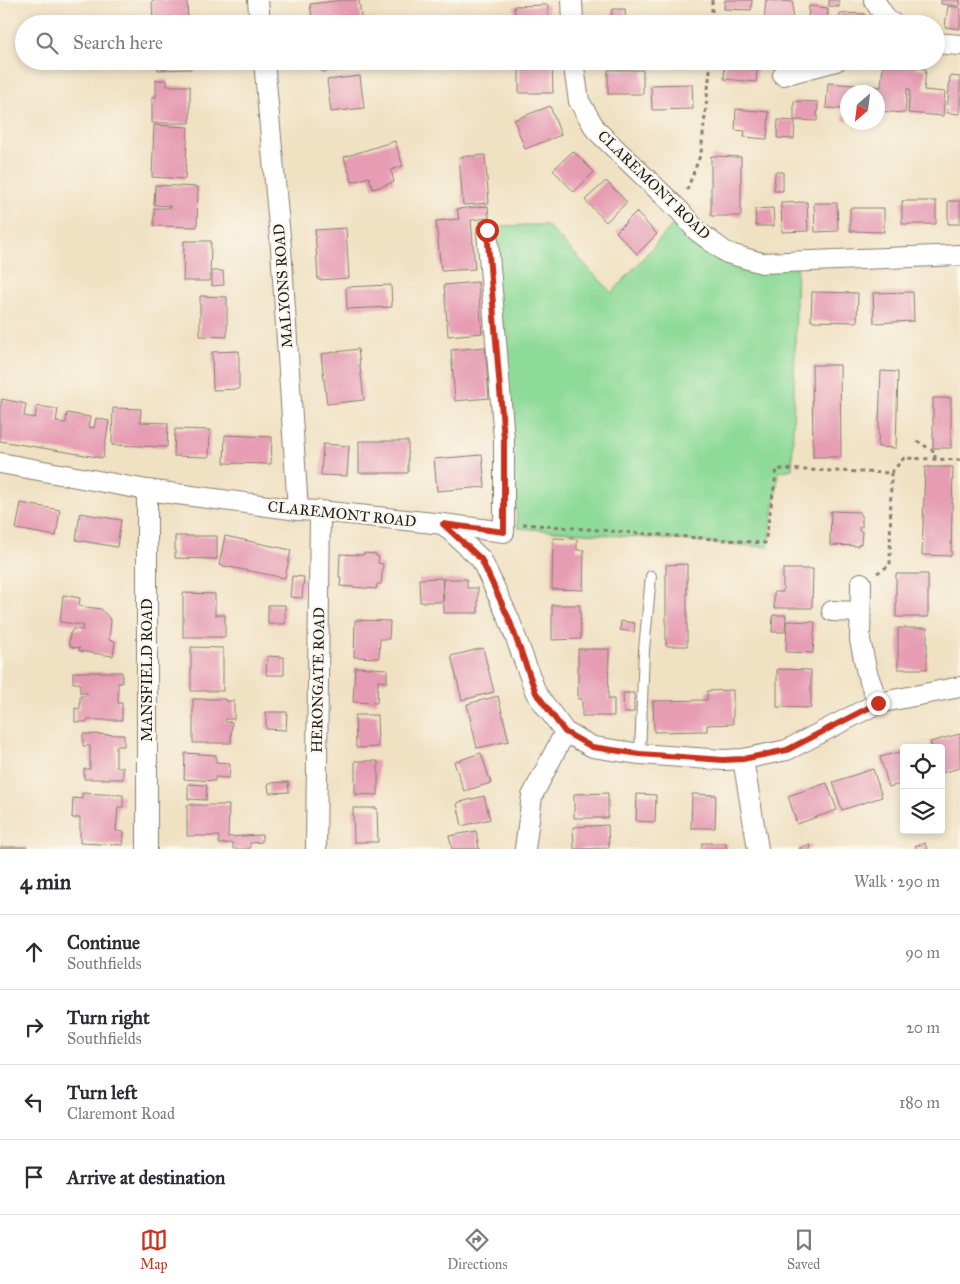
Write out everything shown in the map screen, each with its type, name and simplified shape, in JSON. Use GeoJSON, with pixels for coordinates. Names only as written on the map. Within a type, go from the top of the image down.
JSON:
{"type":"FeatureCollection","features":[{"type":"Feature","properties":{"kind":"street"},"geometry":{"type":"LineString","coordinates":[[258,0],[259,15]]}},
{"type":"Feature","properties":{"kind":"street"},"geometry":{"type":"LineString","coordinates":[[572,0],[573,15]]}},
{"type":"Feature","properties":{"kind":"street"},"geometry":{"type":"LineString","coordinates":[[874,0],[884,15]]}},
{"type":"Feature","properties":{"kind":"street"},"geometry":{"type":"LineString","coordinates":[[945,44],[960,45]]}},
{"type":"Feature","properties":{"kind":"street","name":"MALYONS ROAD"},"geometry":{"type":"LineString","coordinates":[[265,70],[281,248],[298,510]]}},
{"type":"Feature","properties":{"kind":"street","name":"CLAREMONT ROAD"},"geometry":{"type":"LineString","coordinates":[[574,70],[579,101],[596,130],[680,211],[697,230],[727,253],[762,263],[960,254]]}},
{"type":"Feature","properties":{"kind":"street"},"geometry":{"type":"LineString","coordinates":[[783,75],[802,70]]}},
{"type":"Feature","properties":{"kind":"street"},"geometry":{"type":"LineString","coordinates":[[487,230],[504,439],[504,532]]}},
{"type":"Feature","properties":{"kind":"street","name":"CLAREMONT ROAD"},"geometry":{"type":"LineString","coordinates":[[0,463],[147,490],[298,510],[504,532]]}},
{"type":"Feature","properties":{"kind":"street","name":"MANSFIELD ROAD"},"geometry":{"type":"LineString","coordinates":[[147,490],[147,849]]}},
{"type":"Feature","properties":{"kind":"street","name":"HERONGATE ROAD"},"geometry":{"type":"LineString","coordinates":[[316,849],[320,511]]}},
{"type":"Feature","properties":{"kind":"street"},"geometry":{"type":"LineString","coordinates":[[443,524],[481,559],[509,619],[536,693],[565,732],[592,747],[640,754],[723,760],[743,759],[787,750],[878,703],[960,687]]}},
{"type":"Feature","properties":{"kind":"street"},"geometry":{"type":"LineString","coordinates":[[861,583],[860,640],[867,673],[878,703]]}},
{"type":"Feature","properties":{"kind":"street"},"geometry":{"type":"LineString","coordinates":[[832,610],[860,612]]}},
{"type":"Feature","properties":{"kind":"street"},"geometry":{"type":"LineString","coordinates":[[525,849],[532,796],[565,732]]}},
{"type":"Feature","properties":{"kind":"street"},"geometry":{"type":"LineString","coordinates":[[743,759],[758,849]]}},
{"type":"Feature","properties":{"kind":"lane"},"geometry":{"type":"LineString","coordinates":[[640,754],[644,650],[651,576]]}},
{"type":"Feature","properties":{"kind":"path"},"geometry":{"type":"LineString","coordinates":[[712,0],[712,15]]}},
{"type":"Feature","properties":{"kind":"path"},"geometry":{"type":"LineString","coordinates":[[680,211],[702,153],[710,70]]}},
{"type":"Feature","properties":{"kind":"path"},"geometry":{"type":"LineString","coordinates":[[917,441],[935,452],[935,459]]}},
{"type":"Feature","properties":{"kind":"path"},"geometry":{"type":"LineString","coordinates":[[861,583],[890,565],[891,473],[904,458],[960,460]]}},
{"type":"Feature","properties":{"kind":"path"},"geometry":{"type":"LineString","coordinates":[[504,532],[524,524],[765,543],[777,469],[891,473]]}},
{"type":"Feature","properties":{"kind":"green space"},"geometry":{"type":"Polygon","coordinates":[[[678,219],[727,253],[797,261],[792,469],[779,472],[768,547],[518,528],[486,226],[547,225],[612,293],[678,219]]]}},
{"type":"Feature","properties":{"kind":"building"},"geometry":{"type":"Polygon","coordinates":[[[187,0],[188,15],[153,15],[152,1],[187,0]]]}},
{"type":"Feature","properties":{"kind":"building"},"geometry":{"type":"Polygon","coordinates":[[[359,0],[361,15],[312,15],[310,4],[359,0]]]}},
{"type":"Feature","properties":{"kind":"building"},"geometry":{"type":"Polygon","coordinates":[[[725,0],[752,0],[751,10],[724,9],[725,0]]]}},
{"type":"Feature","properties":{"kind":"building"},"geometry":{"type":"Polygon","coordinates":[[[766,0],[793,2],[792,15],[764,15],[766,0]]]}},
{"type":"Feature","properties":{"kind":"building"},"geometry":{"type":"Polygon","coordinates":[[[829,0],[839,0],[839,7],[829,6],[829,0]]]}},
{"type":"Feature","properties":{"kind":"building"},"geometry":{"type":"Polygon","coordinates":[[[941,0],[960,0],[960,6],[941,4],[941,0]]]}},
{"type":"Feature","properties":{"kind":"building"},"geometry":{"type":"Polygon","coordinates":[[[548,5],[548,15],[515,15],[514,6],[548,5]]]}},
{"type":"Feature","properties":{"kind":"building"},"geometry":{"type":"Polygon","coordinates":[[[809,6],[828,8],[828,15],[808,15],[809,6]]]}},
{"type":"Feature","properties":{"kind":"building"},"geometry":{"type":"Polygon","coordinates":[[[948,6],[960,8],[960,29],[945,27],[948,6]]]}},
{"type":"Feature","properties":{"kind":"building"},"geometry":{"type":"Polygon","coordinates":[[[612,9],[625,9],[625,15],[612,15],[612,9]]]}},
{"type":"Feature","properties":{"kind":"building"},"geometry":{"type":"Polygon","coordinates":[[[840,13],[865,14],[865,15],[840,15],[840,13]]]}},
{"type":"Feature","properties":{"kind":"building"},"geometry":{"type":"Polygon","coordinates":[[[322,70],[345,70],[322,72],[322,70]]]}},
{"type":"Feature","properties":{"kind":"building"},"geometry":{"type":"Polygon","coordinates":[[[519,70],[552,70],[553,93],[519,93],[519,70]]]}},
{"type":"Feature","properties":{"kind":"building"},"geometry":{"type":"Polygon","coordinates":[[[608,70],[643,70],[643,94],[608,94],[608,70]]]}},
{"type":"Feature","properties":{"kind":"building"},"geometry":{"type":"Polygon","coordinates":[[[724,70],[757,70],[756,82],[724,79],[724,70]]]}},
{"type":"Feature","properties":{"kind":"building"},"geometry":{"type":"Polygon","coordinates":[[[883,70],[926,70],[924,90],[945,92],[943,116],[908,113],[910,89],[907,89],[905,113],[885,112],[885,85],[881,85],[883,70]]]}},
{"type":"Feature","properties":{"kind":"building"},"geometry":{"type":"Polygon","coordinates":[[[360,76],[364,108],[331,112],[327,80],[360,76]]]}},
{"type":"Feature","properties":{"kind":"building"},"geometry":{"type":"Polygon","coordinates":[[[950,76],[960,77],[960,114],[947,113],[950,76]]]}},
{"type":"Feature","properties":{"kind":"building"},"geometry":{"type":"Polygon","coordinates":[[[156,80],[167,80],[167,86],[190,86],[190,123],[152,123],[152,97],[156,97],[156,80]]]}},
{"type":"Feature","properties":{"kind":"building"},"geometry":{"type":"Polygon","coordinates":[[[828,83],[855,85],[840,85],[840,109],[826,108],[828,83]]]}},
{"type":"Feature","properties":{"kind":"building"},"geometry":{"type":"Polygon","coordinates":[[[692,84],[693,109],[652,110],[651,85],[692,84]]]}},
{"type":"Feature","properties":{"kind":"building"},"geometry":{"type":"Polygon","coordinates":[[[794,101],[818,102],[817,121],[794,120],[794,101]]]}},
{"type":"Feature","properties":{"kind":"building"},"geometry":{"type":"Polygon","coordinates":[[[550,106],[561,135],[525,149],[514,120],[550,106]]]}},
{"type":"Feature","properties":{"kind":"building"},"geometry":{"type":"Polygon","coordinates":[[[736,109],[769,112],[767,139],[744,137],[745,131],[735,130],[736,109]]]}},
{"type":"Feature","properties":{"kind":"building"},"geometry":{"type":"Polygon","coordinates":[[[778,120],[795,121],[794,139],[777,138],[778,120]]]}},
{"type":"Feature","properties":{"kind":"building"},"geometry":{"type":"Polygon","coordinates":[[[154,125],[188,127],[185,179],[152,177],[154,125]]]}},
{"type":"Feature","properties":{"kind":"building"},"geometry":{"type":"Polygon","coordinates":[[[395,141],[403,166],[391,170],[394,182],[373,189],[369,177],[352,182],[344,157],[395,141]]]}},
{"type":"Feature","properties":{"kind":"building"},"geometry":{"type":"Polygon","coordinates":[[[573,151],[594,172],[574,192],[553,170],[573,151]]]}},
{"type":"Feature","properties":{"kind":"building"},"geometry":{"type":"Polygon","coordinates":[[[485,155],[489,203],[463,205],[459,157],[485,155]]]}},
{"type":"Feature","properties":{"kind":"building"},"geometry":{"type":"Polygon","coordinates":[[[711,156],[741,157],[741,216],[711,216],[711,156]]]}},
{"type":"Feature","properties":{"kind":"building"},"geometry":{"type":"Polygon","coordinates":[[[775,172],[783,172],[783,191],[774,191],[775,172]]]}},
{"type":"Feature","properties":{"kind":"building"},"geometry":{"type":"Polygon","coordinates":[[[606,181],[627,202],[606,222],[585,200],[606,181]]]}},
{"type":"Feature","properties":{"kind":"building"},"geometry":{"type":"Polygon","coordinates":[[[155,185],[198,187],[197,227],[154,226],[154,208],[170,208],[170,206],[154,205],[155,185]]]}},
{"type":"Feature","properties":{"kind":"building"},"geometry":{"type":"Polygon","coordinates":[[[902,201],[936,201],[936,224],[902,224],[902,201]]]}},
{"type":"Feature","properties":{"kind":"building"},"geometry":{"type":"Polygon","coordinates":[[[948,201],[960,201],[960,224],[948,224],[948,201]]]}},
{"type":"Feature","properties":{"kind":"building"},"geometry":{"type":"Polygon","coordinates":[[[807,202],[808,231],[782,232],[781,203],[807,202]]]}},
{"type":"Feature","properties":{"kind":"building"},"geometry":{"type":"Polygon","coordinates":[[[814,203],[837,203],[838,231],[815,232],[814,203]]]}},
{"type":"Feature","properties":{"kind":"building"},"geometry":{"type":"Polygon","coordinates":[[[488,206],[489,218],[471,220],[475,269],[441,271],[436,221],[459,219],[457,209],[488,206]]]}},
{"type":"Feature","properties":{"kind":"building"},"geometry":{"type":"Polygon","coordinates":[[[773,208],[774,226],[756,226],[755,209],[773,208]]]}},
{"type":"Feature","properties":{"kind":"building"},"geometry":{"type":"Polygon","coordinates":[[[850,208],[884,208],[884,232],[850,231],[850,208]]]}},
{"type":"Feature","properties":{"kind":"building"},"geometry":{"type":"Polygon","coordinates":[[[636,212],[657,234],[637,254],[616,232],[636,212]]]}},
{"type":"Feature","properties":{"kind":"building"},"geometry":{"type":"Polygon","coordinates":[[[346,228],[349,278],[318,280],[315,230],[346,228]]]}},
{"type":"Feature","properties":{"kind":"building"},"geometry":{"type":"Polygon","coordinates":[[[184,241],[211,241],[210,281],[183,281],[184,241]]]}},
{"type":"Feature","properties":{"kind":"building"},"geometry":{"type":"Polygon","coordinates":[[[212,271],[223,271],[224,285],[212,286],[212,271]]]}},
{"type":"Feature","properties":{"kind":"building"},"geometry":{"type":"Polygon","coordinates":[[[478,282],[482,333],[448,336],[444,285],[478,282]]]}},
{"type":"Feature","properties":{"kind":"building"},"geometry":{"type":"Polygon","coordinates":[[[391,285],[392,307],[347,309],[346,287],[391,285]]]}},
{"type":"Feature","properties":{"kind":"building"},"geometry":{"type":"Polygon","coordinates":[[[812,292],[858,293],[857,322],[811,321],[812,292]]]}},
{"type":"Feature","properties":{"kind":"building"},"geometry":{"type":"Polygon","coordinates":[[[913,292],[914,321],[874,323],[873,293],[913,292]]]}},
{"type":"Feature","properties":{"kind":"building"},"geometry":{"type":"Polygon","coordinates":[[[200,296],[227,297],[227,337],[200,336],[200,296]]]}},
{"type":"Feature","properties":{"kind":"building"},"geometry":{"type":"Polygon","coordinates":[[[485,347],[489,398],[455,401],[451,350],[485,347]]]}},
{"type":"Feature","properties":{"kind":"building"},"geometry":{"type":"Polygon","coordinates":[[[358,349],[364,400],[327,404],[321,354],[358,349]]]}},
{"type":"Feature","properties":{"kind":"building"},"geometry":{"type":"Polygon","coordinates":[[[239,351],[239,389],[213,390],[212,352],[239,351]]]}},
{"type":"Feature","properties":{"kind":"building"},"geometry":{"type":"Polygon","coordinates":[[[812,365],[840,365],[841,457],[813,457],[812,365]]]}},
{"type":"Feature","properties":{"kind":"building"},"geometry":{"type":"Polygon","coordinates":[[[881,371],[898,372],[896,448],[878,447],[881,371]]]}},
{"type":"Feature","properties":{"kind":"building"},"geometry":{"type":"Polygon","coordinates":[[[933,398],[951,398],[951,448],[933,448],[933,398]]]}},
{"type":"Feature","properties":{"kind":"building"},"geometry":{"type":"Polygon","coordinates":[[[2,399],[26,404],[24,416],[35,418],[37,406],[58,409],[56,422],[66,423],[67,413],[90,417],[88,427],[94,428],[96,418],[109,421],[103,458],[0,441],[0,409],[2,399]]]}},
{"type":"Feature","properties":{"kind":"building"},"geometry":{"type":"Polygon","coordinates":[[[113,408],[141,409],[140,422],[168,423],[167,447],[112,445],[113,408]]]}},
{"type":"Feature","properties":{"kind":"building"},"geometry":{"type":"Polygon","coordinates":[[[175,429],[210,430],[209,457],[174,456],[175,429]]]}},
{"type":"Feature","properties":{"kind":"building"},"geometry":{"type":"Polygon","coordinates":[[[225,435],[272,437],[271,464],[224,463],[225,435]]]}},
{"type":"Feature","properties":{"kind":"building"},"geometry":{"type":"Polygon","coordinates":[[[359,441],[408,441],[408,473],[359,473],[359,441]]]}},
{"type":"Feature","properties":{"kind":"building"},"geometry":{"type":"Polygon","coordinates":[[[323,444],[349,446],[347,476],[321,475],[323,444]]]}},
{"type":"Feature","properties":{"kind":"building"},"geometry":{"type":"Polygon","coordinates":[[[482,455],[485,487],[437,491],[434,459],[482,455]]]}},
{"type":"Feature","properties":{"kind":"building"},"geometry":{"type":"Polygon","coordinates":[[[925,467],[953,467],[951,556],[922,555],[925,467]]]}},
{"type":"Feature","properties":{"kind":"building"},"geometry":{"type":"Polygon","coordinates":[[[21,503],[60,510],[56,536],[16,529],[21,503]]]}},
{"type":"Feature","properties":{"kind":"building"},"geometry":{"type":"Polygon","coordinates":[[[831,511],[860,512],[860,515],[862,515],[862,527],[859,527],[859,531],[862,531],[861,544],[858,546],[830,545],[831,511]]]}},
{"type":"Feature","properties":{"kind":"building"},"geometry":{"type":"Polygon","coordinates":[[[80,513],[121,520],[117,547],[76,540],[80,513]]]}},
{"type":"Feature","properties":{"kind":"building"},"geometry":{"type":"Polygon","coordinates":[[[175,536],[217,536],[217,559],[175,558],[175,536]]]}},
{"type":"Feature","properties":{"kind":"building"},"geometry":{"type":"Polygon","coordinates":[[[225,536],[291,550],[285,578],[219,565],[225,536]]]}},
{"type":"Feature","properties":{"kind":"building"},"geometry":{"type":"Polygon","coordinates":[[[553,538],[577,539],[577,550],[584,550],[583,590],[552,589],[553,538]]]}},
{"type":"Feature","properties":{"kind":"building"},"geometry":{"type":"Polygon","coordinates":[[[363,553],[376,554],[379,557],[378,563],[383,564],[381,584],[377,584],[376,589],[340,586],[340,554],[363,555],[363,553]]]}},
{"type":"Feature","properties":{"kind":"building"},"geometry":{"type":"Polygon","coordinates":[[[687,564],[687,646],[666,646],[666,565],[687,564]]]}},
{"type":"Feature","properties":{"kind":"building"},"geometry":{"type":"Polygon","coordinates":[[[783,569],[813,569],[812,608],[774,608],[774,592],[783,592],[783,569]]]}},
{"type":"Feature","properties":{"kind":"building"},"geometry":{"type":"Polygon","coordinates":[[[896,574],[928,574],[928,617],[896,617],[896,574]]]}},
{"type":"Feature","properties":{"kind":"building"},"geometry":{"type":"Polygon","coordinates":[[[292,576],[304,577],[302,598],[290,597],[292,576]]]}},
{"type":"Feature","properties":{"kind":"building"},"geometry":{"type":"Polygon","coordinates":[[[442,578],[443,602],[420,602],[419,579],[442,578]]]}},
{"type":"Feature","properties":{"kind":"building"},"geometry":{"type":"Polygon","coordinates":[[[443,579],[467,579],[467,588],[478,588],[478,613],[444,613],[443,579]]]}},
{"type":"Feature","properties":{"kind":"building"},"geometry":{"type":"Polygon","coordinates":[[[183,593],[215,594],[215,615],[225,615],[225,637],[183,637],[183,593]]]}},
{"type":"Feature","properties":{"kind":"building"},"geometry":{"type":"Polygon","coordinates":[[[63,595],[80,598],[79,606],[101,609],[111,620],[109,640],[115,641],[113,656],[79,651],[80,648],[71,647],[69,643],[70,634],[73,629],[82,630],[83,625],[60,622],[63,595]]]}},
{"type":"Feature","properties":{"kind":"building"},"geometry":{"type":"Polygon","coordinates":[[[268,605],[285,605],[285,624],[268,624],[268,605]]]}},
{"type":"Feature","properties":{"kind":"building"},"geometry":{"type":"Polygon","coordinates":[[[552,605],[580,605],[581,639],[552,640],[552,605]]]}},
{"type":"Feature","properties":{"kind":"building"},"geometry":{"type":"Polygon","coordinates":[[[773,615],[786,615],[785,632],[772,632],[773,615]]]}},
{"type":"Feature","properties":{"kind":"building"},"geometry":{"type":"Polygon","coordinates":[[[355,620],[390,621],[389,639],[380,639],[379,658],[354,657],[355,620]]]}},
{"type":"Feature","properties":{"kind":"building"},"geometry":{"type":"Polygon","coordinates":[[[621,621],[635,623],[634,632],[620,630],[621,621]]]}},
{"type":"Feature","properties":{"kind":"building"},"geometry":{"type":"Polygon","coordinates":[[[787,621],[815,622],[813,653],[786,652],[787,621]]]}},
{"type":"Feature","properties":{"kind":"building"},"geometry":{"type":"Polygon","coordinates":[[[898,628],[927,628],[927,669],[898,669],[898,628]]]}},
{"type":"Feature","properties":{"kind":"building"},"geometry":{"type":"Polygon","coordinates":[[[191,647],[223,648],[223,691],[191,691],[191,647]]]}},
{"type":"Feature","properties":{"kind":"building"},"geometry":{"type":"Polygon","coordinates":[[[483,648],[494,692],[462,700],[451,656],[483,648]]]}},
{"type":"Feature","properties":{"kind":"building"},"geometry":{"type":"Polygon","coordinates":[[[578,649],[609,649],[608,699],[614,699],[614,716],[582,716],[582,699],[578,699],[578,649]]]}},
{"type":"Feature","properties":{"kind":"building"},"geometry":{"type":"Polygon","coordinates":[[[267,656],[284,657],[284,675],[266,675],[267,656]]]}},
{"type":"Feature","properties":{"kind":"building"},"geometry":{"type":"Polygon","coordinates":[[[355,667],[387,669],[387,682],[378,681],[377,703],[353,702],[355,667]]]}},
{"type":"Feature","properties":{"kind":"building"},"geometry":{"type":"Polygon","coordinates":[[[777,669],[811,670],[811,708],[777,707],[777,669]]]}},
{"type":"Feature","properties":{"kind":"building"},"geometry":{"type":"Polygon","coordinates":[[[73,672],[122,672],[122,683],[118,683],[118,703],[122,703],[122,720],[75,722],[75,708],[80,709],[80,696],[87,696],[87,693],[80,693],[80,683],[73,683],[73,672]]]}},
{"type":"Feature","properties":{"kind":"building"},"geometry":{"type":"Polygon","coordinates":[[[733,690],[733,724],[707,725],[707,731],[654,732],[653,701],[707,700],[707,691],[733,690]]]}},
{"type":"Feature","properties":{"kind":"building"},"geometry":{"type":"Polygon","coordinates":[[[623,693],[634,693],[634,712],[624,713],[623,693]]]}},
{"type":"Feature","properties":{"kind":"building"},"geometry":{"type":"Polygon","coordinates":[[[498,696],[509,741],[477,748],[467,704],[498,696]]]}},
{"type":"Feature","properties":{"kind":"building"},"geometry":{"type":"Polygon","coordinates":[[[193,699],[225,699],[225,701],[234,701],[234,719],[225,719],[225,722],[232,722],[231,743],[193,743],[193,699]]]}},
{"type":"Feature","properties":{"kind":"building"},"geometry":{"type":"Polygon","coordinates":[[[266,712],[287,712],[286,730],[266,729],[266,712]]]}},
{"type":"Feature","properties":{"kind":"building"},"geometry":{"type":"Polygon","coordinates":[[[355,715],[377,715],[378,747],[356,748],[355,715]]]}},
{"type":"Feature","properties":{"kind":"building"},"geometry":{"type":"Polygon","coordinates":[[[83,734],[124,735],[124,746],[116,746],[116,767],[123,767],[123,779],[84,779],[84,769],[90,769],[90,746],[83,746],[83,734]]]}},
{"type":"Feature","properties":{"kind":"building"},"geometry":{"type":"Polygon","coordinates":[[[960,734],[960,768],[945,772],[945,744],[931,744],[930,742],[960,734]]]}},
{"type":"Feature","properties":{"kind":"building"},"geometry":{"type":"Polygon","coordinates":[[[900,752],[900,784],[889,787],[880,757],[900,752]]]}},
{"type":"Feature","properties":{"kind":"building"},"geometry":{"type":"Polygon","coordinates":[[[185,753],[216,755],[216,762],[230,763],[229,778],[215,777],[215,781],[184,779],[185,753]]]}},
{"type":"Feature","properties":{"kind":"building"},"geometry":{"type":"Polygon","coordinates":[[[481,753],[491,783],[464,791],[454,762],[481,753]]]}},
{"type":"Feature","properties":{"kind":"building"},"geometry":{"type":"Polygon","coordinates":[[[355,761],[378,761],[378,795],[355,794],[355,761]]]}},
{"type":"Feature","properties":{"kind":"building"},"geometry":{"type":"Polygon","coordinates":[[[873,769],[882,797],[842,810],[833,782],[873,769]]]}},
{"type":"Feature","properties":{"kind":"building"},"geometry":{"type":"Polygon","coordinates":[[[288,782],[289,792],[269,793],[268,783],[288,782]]]}},
{"type":"Feature","properties":{"kind":"building"},"geometry":{"type":"Polygon","coordinates":[[[827,783],[837,810],[797,824],[788,796],[827,783]]]}},
{"type":"Feature","properties":{"kind":"building"},"geometry":{"type":"Polygon","coordinates":[[[188,784],[207,785],[206,800],[188,799],[188,784]]]}},
{"type":"Feature","properties":{"kind":"building"},"geometry":{"type":"Polygon","coordinates":[[[82,793],[123,795],[123,807],[118,807],[116,831],[124,832],[123,845],[80,843],[80,818],[72,818],[73,798],[82,799],[82,793]]]}},
{"type":"Feature","properties":{"kind":"building"},"geometry":{"type":"Polygon","coordinates":[[[608,793],[608,818],[574,818],[574,794],[608,793]]]}},
{"type":"Feature","properties":{"kind":"building"},"geometry":{"type":"Polygon","coordinates":[[[637,794],[656,795],[655,822],[636,821],[637,794]]]}},
{"type":"Feature","properties":{"kind":"building"},"geometry":{"type":"Polygon","coordinates":[[[692,794],[716,795],[715,828],[691,828],[692,794]]]}},
{"type":"Feature","properties":{"kind":"building"},"geometry":{"type":"Polygon","coordinates":[[[484,796],[490,819],[462,826],[457,803],[484,796]]]}},
{"type":"Feature","properties":{"kind":"building"},"geometry":{"type":"Polygon","coordinates":[[[187,805],[229,805],[228,837],[262,835],[262,842],[250,843],[250,849],[233,849],[233,843],[219,844],[219,836],[187,836],[187,805]]]}},
{"type":"Feature","properties":{"kind":"building"},"geometry":{"type":"Polygon","coordinates":[[[353,808],[377,808],[378,842],[354,842],[353,808]]]}},
{"type":"Feature","properties":{"kind":"building"},"geometry":{"type":"Polygon","coordinates":[[[608,825],[609,848],[574,849],[573,827],[608,825]]]}},
{"type":"Feature","properties":{"kind":"building"},"geometry":{"type":"Polygon","coordinates":[[[476,831],[479,849],[452,849],[449,836],[476,831]]]}},
{"type":"Feature","properties":{"kind":"building"},"geometry":{"type":"Polygon","coordinates":[[[702,843],[726,843],[726,849],[702,849],[702,843]]]}},
{"type":"Feature","properties":{"kind":"building"},"geometry":{"type":"Polygon","coordinates":[[[925,843],[927,849],[916,849],[915,846],[925,843]]]}},
{"type":"Feature","properties":{"kind":"building"},"geometry":{"type":"Polygon","coordinates":[[[810,845],[811,849],[799,849],[799,848],[810,845]]]}},
{"type":"Feature","properties":{"kind":"building"},"geometry":{"type":"Polygon","coordinates":[[[1,847],[27,847],[27,849],[1,849],[1,847]]]}},
{"type":"Feature","properties":{"kind":"route"},"geometry":{"type":"LineString","coordinates":[[487,230],[504,439],[504,532],[443,524],[481,559],[509,619],[536,693],[565,732],[592,747],[640,754],[723,760],[743,759],[787,750],[878,703]]}}]}
